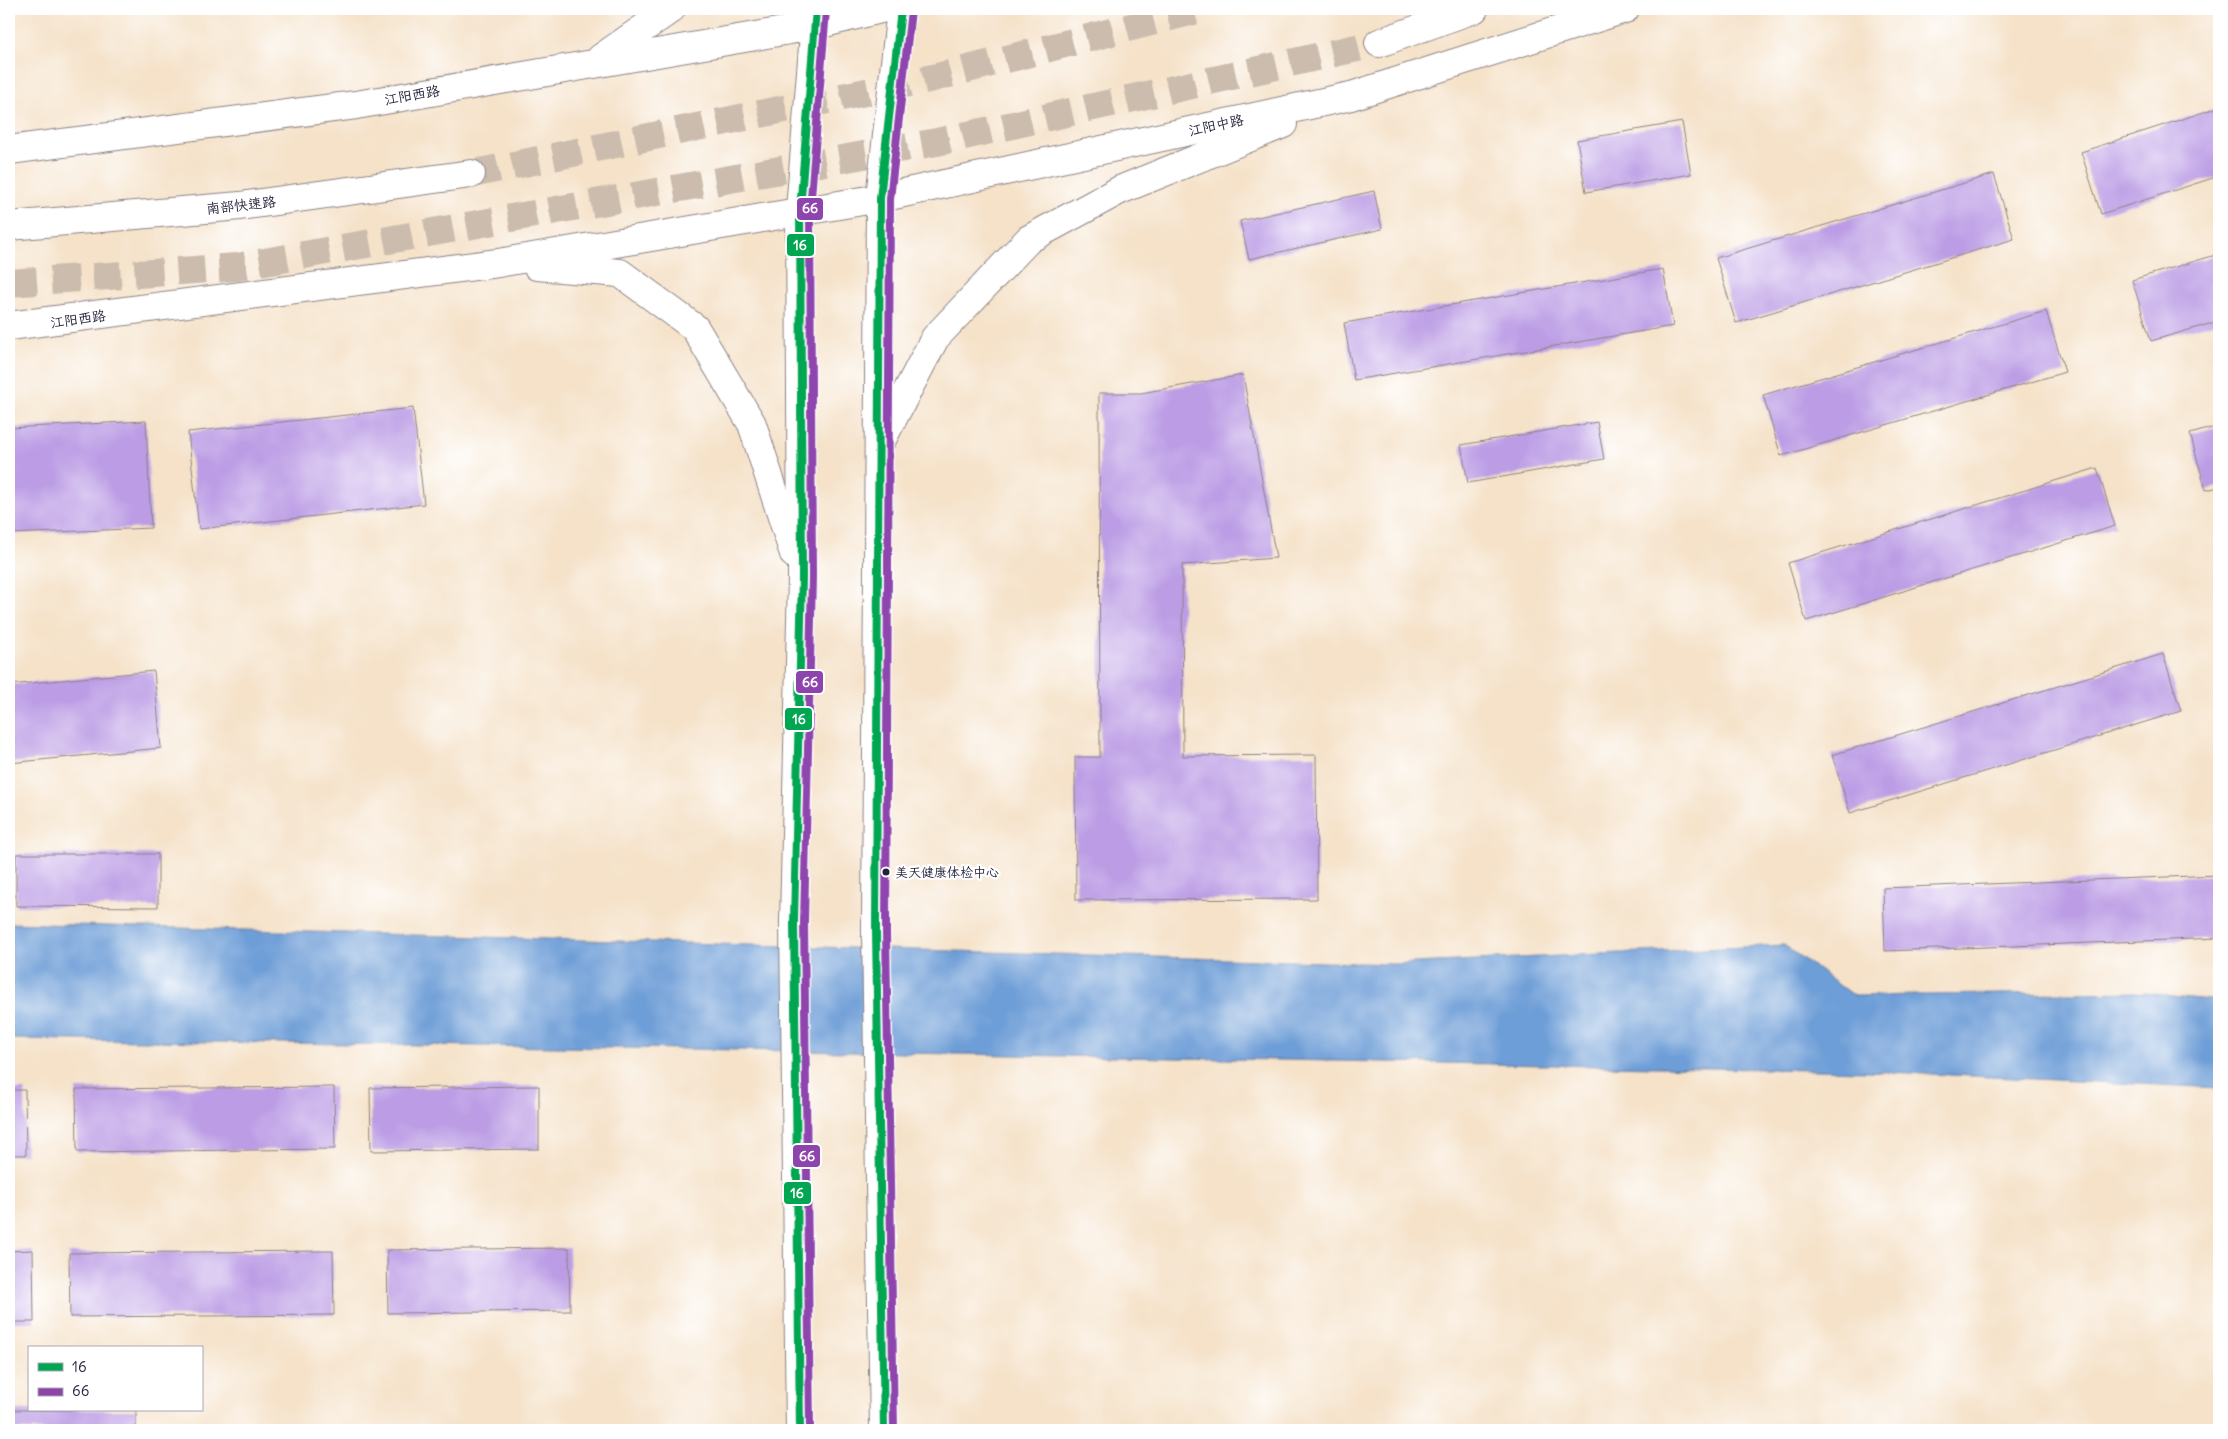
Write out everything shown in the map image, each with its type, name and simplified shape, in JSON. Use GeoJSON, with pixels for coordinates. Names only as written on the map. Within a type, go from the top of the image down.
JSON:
{"type":"FeatureCollection","features":[{"type":"Feature","properties":{"kind":"main road"},"geometry":{"type":"LineString","coordinates":[[595,62],[671,9]]}},
{"type":"Feature","properties":{"kind":"main road"},"geometry":{"type":"LineString","coordinates":[[800,1430],[794,922],[802,577],[800,210],[815,17],[881,9]]}},
{"type":"Feature","properties":{"kind":"main road"},"geometry":{"type":"LineString","coordinates":[[884,1430],[876,932],[880,198],[901,9]]}},
{"type":"Feature","properties":{"kind":"main road"},"geometry":{"type":"LineString","coordinates":[[1379,43],[1474,9]]}},
{"type":"Feature","properties":{"kind":"main road","name":"江阳中路"},"geometry":{"type":"LineString","coordinates":[[800,210],[880,198],[1351,96],[1625,9]]}},
{"type":"Feature","properties":{"kind":"main road","name":"江阳西路"},"geometry":{"type":"LineString","coordinates":[[9,150],[356,105],[595,62],[815,17]]}},
{"type":"Feature","properties":{"kind":"main road"},"geometry":{"type":"LineString","coordinates":[[879,445],[935,338],[1029,239],[1120,190],[1351,96]]}},
{"type":"Feature","properties":{"kind":"main road","name":"南部快速路"},"geometry":{"type":"LineString","coordinates":[[9,226],[240,206],[471,174]]}},
{"type":"Feature","properties":{"kind":"main road","name":"江阳西路"},"geometry":{"type":"LineString","coordinates":[[9,326],[498,263],[800,210]]}},
{"type":"Feature","properties":{"kind":"main road"},"geometry":{"type":"LineString","coordinates":[[498,263],[620,273],[695,328],[752,424],[802,577]]}},
{"type":"Feature","properties":{"kind":"water"},"geometry":{"type":"Polygon","coordinates":[[[9,923],[1394,964],[1784,945],[1854,996],[2136,992],[2219,1001],[2219,1088],[1868,1071],[687,1049],[9,1039],[9,923]]]}},
{"type":"Feature","properties":{"kind":"building"},"geometry":{"type":"Polygon","coordinates":[[[2219,107],[2219,176],[2101,214],[2081,152],[2219,107]]]}},
{"type":"Feature","properties":{"kind":"building"},"geometry":{"type":"Polygon","coordinates":[[[1682,122],[1691,174],[1586,192],[1577,140],[1682,122]]]}},
{"type":"Feature","properties":{"kind":"building"},"geometry":{"type":"Polygon","coordinates":[[[1994,174],[2014,239],[1736,323],[1716,258],[1994,174]]]}},
{"type":"Feature","properties":{"kind":"building"},"geometry":{"type":"Polygon","coordinates":[[[1374,191],[1382,229],[1249,259],[1240,221],[1374,191]]]}},
{"type":"Feature","properties":{"kind":"building"},"geometry":{"type":"Polygon","coordinates":[[[2219,254],[2219,321],[2151,341],[2132,280],[2219,254]]]}},
{"type":"Feature","properties":{"kind":"building"},"geometry":{"type":"Polygon","coordinates":[[[1663,269],[1673,326],[1354,380],[1344,323],[1663,269]]]}},
{"type":"Feature","properties":{"kind":"building"},"geometry":{"type":"Polygon","coordinates":[[[2046,311],[2065,372],[1781,456],[1763,395],[2046,311]]]}},
{"type":"Feature","properties":{"kind":"building"},"geometry":{"type":"Polygon","coordinates":[[[1243,375],[1276,558],[1182,565],[1183,756],[1316,755],[1317,899],[1076,900],[1075,757],[1100,757],[1099,393],[1141,393],[1243,375]]]}},
{"type":"Feature","properties":{"kind":"building"},"geometry":{"type":"Polygon","coordinates":[[[413,408],[424,504],[199,529],[188,432],[413,408]]]}},
{"type":"Feature","properties":{"kind":"building"},"geometry":{"type":"Polygon","coordinates":[[[146,421],[151,528],[9,534],[9,428],[146,421]]]}},
{"type":"Feature","properties":{"kind":"building"},"geometry":{"type":"Polygon","coordinates":[[[1597,422],[1604,459],[1468,483],[1461,445],[1597,422]]]}},
{"type":"Feature","properties":{"kind":"building"},"geometry":{"type":"Polygon","coordinates":[[[2219,426],[2219,487],[2206,490],[2190,434],[2219,426]]]}},
{"type":"Feature","properties":{"kind":"building"},"geometry":{"type":"Polygon","coordinates":[[[2097,468],[2115,526],[1806,621],[1788,563],[2097,468]]]}},
{"type":"Feature","properties":{"kind":"building"},"geometry":{"type":"Polygon","coordinates":[[[2163,654],[2181,711],[1850,813],[1832,755],[2163,654]]]}},
{"type":"Feature","properties":{"kind":"building"},"geometry":{"type":"Polygon","coordinates":[[[154,671],[161,748],[9,763],[9,685],[154,671]]]}},
{"type":"Feature","properties":{"kind":"building"},"geometry":{"type":"Polygon","coordinates":[[[16,854],[158,854],[158,907],[16,906],[16,854]]]}},
{"type":"Feature","properties":{"kind":"building"},"geometry":{"type":"Polygon","coordinates":[[[2219,875],[2219,938],[1885,951],[1883,888],[2219,875]]]}},
{"type":"Feature","properties":{"kind":"building"},"geometry":{"type":"Polygon","coordinates":[[[539,1086],[539,1149],[371,1151],[370,1088],[539,1086]]]}},
{"type":"Feature","properties":{"kind":"building"},"geometry":{"type":"Polygon","coordinates":[[[334,1087],[335,1149],[77,1152],[76,1089],[334,1087]]]}},
{"type":"Feature","properties":{"kind":"building"},"geometry":{"type":"Polygon","coordinates":[[[9,1090],[25,1090],[26,1155],[9,1155],[9,1090]]]}},
{"type":"Feature","properties":{"kind":"building"},"geometry":{"type":"Polygon","coordinates":[[[569,1248],[570,1311],[388,1313],[387,1250],[569,1248]]]}},
{"type":"Feature","properties":{"kind":"building"},"geometry":{"type":"Polygon","coordinates":[[[33,1250],[34,1322],[9,1322],[9,1251],[33,1250]]]}},
{"type":"Feature","properties":{"kind":"building"},"geometry":{"type":"Polygon","coordinates":[[[333,1251],[334,1315],[70,1317],[69,1253],[333,1251]]]}},
{"type":"Feature","properties":{"kind":"building"},"geometry":{"type":"Polygon","coordinates":[[[9,1410],[28,1410],[28,1412],[136,1412],[136,1430],[9,1430],[9,1410]]]}},
{"type":"Feature","properties":{"kind":"tunnel"},"geometry":{"type":"LineString","coordinates":[[471,174],[933,78],[1201,9]]}},
{"type":"Feature","properties":{"kind":"tunnel"},"geometry":{"type":"LineString","coordinates":[[9,283],[237,267],[937,142],[1379,43]]}},
{"type":"Feature","properties":{"kind":"transit line","name":"16"},"geometry":{"type":"LineString","coordinates":[[800,1430],[794,922],[802,577],[800,210],[816,9]]}},
{"type":"Feature","properties":{"kind":"transit line","name":"16"},"geometry":{"type":"LineString","coordinates":[[884,1430],[876,932],[880,198],[901,9]]}},
{"type":"Feature","properties":{"kind":"transit line","name":"66"},"geometry":{"type":"LineString","coordinates":[[810,1430],[804,922],[812,577],[810,210],[826,10]]}},
{"type":"Feature","properties":{"kind":"transit line","name":"66"},"geometry":{"type":"LineString","coordinates":[[894,1430],[886,932],[890,199],[911,10]]}},
{"type":"Feature","properties":{"kind":"place","name":"美天健康体检中心"},"geometry":{"type":"Point","coordinates":[886,872]}}]}
